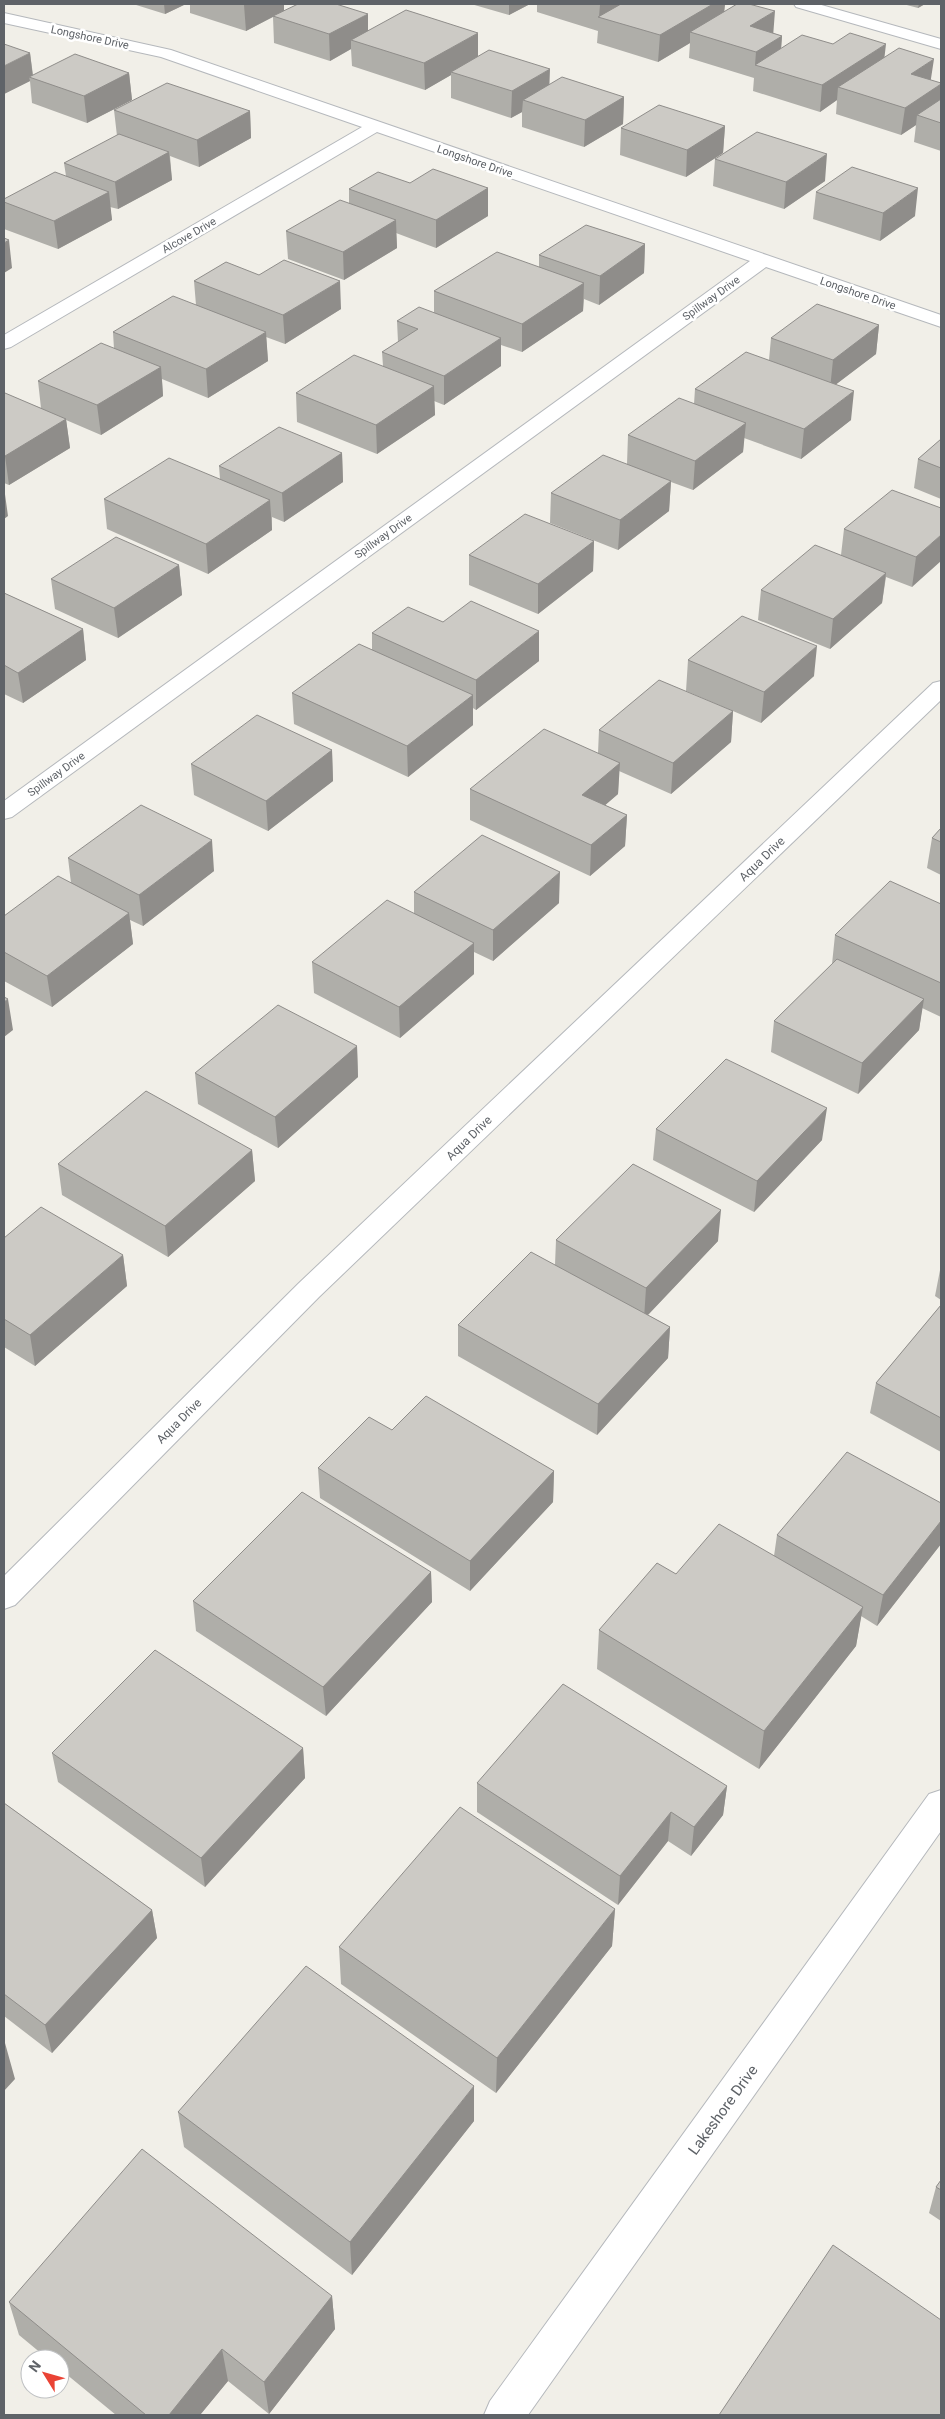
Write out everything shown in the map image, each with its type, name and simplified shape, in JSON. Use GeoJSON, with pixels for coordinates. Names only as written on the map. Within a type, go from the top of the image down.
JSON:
{"type":"FeatureCollection","features":[{"type":"Feature","properties":{"kind":"street"},"geometry":{"type":"LineString","coordinates":[[802,4],[941,44]]}},
{"type":"Feature","properties":{"kind":"street","name":"Longshore Drive"},"geometry":{"type":"LineString","coordinates":[[4,18],[165,53],[941,321]]}},
{"type":"Feature","properties":{"kind":"street","name":"Alcove Drive"},"geometry":{"type":"LineString","coordinates":[[4,343],[375,126]]}},
{"type":"Feature","properties":{"kind":"street","name":"Spillway Drive"},"geometry":{"type":"LineString","coordinates":[[4,812],[763,260]]}},
{"type":"Feature","properties":{"kind":"street","name":"Aqua Drive"},"geometry":{"type":"LineString","coordinates":[[4,1596],[309,1290],[941,688]]}},
{"type":"Feature","properties":{"kind":"street","name":"Lakeshore Drive"},"geometry":{"type":"LineString","coordinates":[[504,2415],[941,1804]]}},
{"type":"Feature","properties":{"kind":"building"},"geometry":{"type":"Polygon","coordinates":[[[298,4],[336,4],[368,14],[329,34],[273,16],[298,4]]]}},
{"type":"Feature","properties":{"kind":"building"},"geometry":{"type":"Polygon","coordinates":[[[621,4],[713,4],[660,35],[598,17],[621,4]]]}},
{"type":"Feature","properties":{"kind":"building"},"geometry":{"type":"Polygon","coordinates":[[[737,4],[749,4],[775,11],[750,26],[782,36],[756,52],[690,32],[737,4]]]}},
{"type":"Feature","properties":{"kind":"building"},"geometry":{"type":"Polygon","coordinates":[[[406,10],[478,33],[424,63],[351,40],[406,10]]]}},
{"type":"Feature","properties":{"kind":"building"},"geometry":{"type":"Polygon","coordinates":[[[850,33],[886,44],[822,85],[755,65],[802,35],[833,44],[850,33]]]}},
{"type":"Feature","properties":{"kind":"building"},"geometry":{"type":"Polygon","coordinates":[[[4,44],[30,53],[4,66],[4,44]]]}},
{"type":"Feature","properties":{"kind":"building"},"geometry":{"type":"Polygon","coordinates":[[[899,48],[934,59],[911,74],[941,84],[905,108],[838,87],[899,48]]]}},
{"type":"Feature","properties":{"kind":"building"},"geometry":{"type":"Polygon","coordinates":[[[489,50],[550,69],[512,91],[451,72],[489,50]]]}},
{"type":"Feature","properties":{"kind":"building"},"geometry":{"type":"Polygon","coordinates":[[[75,54],[129,73],[84,96],[29,77],[75,54]]]}},
{"type":"Feature","properties":{"kind":"building"},"geometry":{"type":"Polygon","coordinates":[[[562,77],[624,97],[585,120],[523,100],[562,77]]]}},
{"type":"Feature","properties":{"kind":"building"},"geometry":{"type":"Polygon","coordinates":[[[167,83],[250,111],[197,140],[114,110],[167,83]]]}},
{"type":"Feature","properties":{"kind":"building"},"geometry":{"type":"Polygon","coordinates":[[[941,99],[941,123],[917,115],[941,99]]]}},
{"type":"Feature","properties":{"kind":"building"},"geometry":{"type":"Polygon","coordinates":[[[659,105],[725,126],[687,150],[621,128],[659,105]]]}},
{"type":"Feature","properties":{"kind":"building"},"geometry":{"type":"Polygon","coordinates":[[[757,132],[827,154],[786,182],[715,159],[757,132]]]}},
{"type":"Feature","properties":{"kind":"building"},"geometry":{"type":"Polygon","coordinates":[[[119,134],[169,152],[115,182],[64,163],[119,134]]]}},
{"type":"Feature","properties":{"kind":"building"},"geometry":{"type":"Polygon","coordinates":[[[852,167],[918,188],[883,213],[816,192],[852,167]]]}},
{"type":"Feature","properties":{"kind":"building"},"geometry":{"type":"Polygon","coordinates":[[[433,169],[488,188],[436,220],[349,189],[378,172],[410,183],[433,169]]]}},
{"type":"Feature","properties":{"kind":"building"},"geometry":{"type":"Polygon","coordinates":[[[55,172],[109,192],[54,221],[4,202],[4,199],[55,172]]]}},
{"type":"Feature","properties":{"kind":"building"},"geometry":{"type":"Polygon","coordinates":[[[340,200],[396,220],[343,252],[286,231],[340,200]]]}},
{"type":"Feature","properties":{"kind":"building"},"geometry":{"type":"Polygon","coordinates":[[[586,225],[645,244],[600,276],[539,255],[586,225]]]}},
{"type":"Feature","properties":{"kind":"building"},"geometry":{"type":"Polygon","coordinates":[[[497,252],[584,283],[522,324],[434,291],[497,252]]]}},
{"type":"Feature","properties":{"kind":"building"},"geometry":{"type":"Polygon","coordinates":[[[284,260],[340,281],[283,315],[194,281],[226,262],[259,275],[284,260]]]}},
{"type":"Feature","properties":{"kind":"building"},"geometry":{"type":"Polygon","coordinates":[[[173,296],[266,332],[206,369],[113,332],[173,296]]]}},
{"type":"Feature","properties":{"kind":"building"},"geometry":{"type":"Polygon","coordinates":[[[817,304],[879,325],[833,360],[771,338],[817,304]]]}},
{"type":"Feature","properties":{"kind":"building"},"geometry":{"type":"Polygon","coordinates":[[[419,307],[501,338],[444,376],[382,352],[418,329],[397,321],[419,307]]]}},
{"type":"Feature","properties":{"kind":"building"},"geometry":{"type":"Polygon","coordinates":[[[101,343],[161,367],[97,405],[38,381],[101,343]]]}},
{"type":"Feature","properties":{"kind":"building"},"geometry":{"type":"Polygon","coordinates":[[[746,352],[854,391],[804,429],[695,389],[746,352]]]}},
{"type":"Feature","properties":{"kind":"building"},"geometry":{"type":"Polygon","coordinates":[[[354,355],[434,386],[376,425],[296,393],[354,355]]]}},
{"type":"Feature","properties":{"kind":"building"},"geometry":{"type":"Polygon","coordinates":[[[5,393],[66,419],[4,456],[5,393]]]}},
{"type":"Feature","properties":{"kind":"building"},"geometry":{"type":"Polygon","coordinates":[[[679,398],[746,423],[695,461],[628,435],[679,398]]]}},
{"type":"Feature","properties":{"kind":"building"},"geometry":{"type":"Polygon","coordinates":[[[279,427],[342,453],[282,493],[219,466],[279,427]]]}},
{"type":"Feature","properties":{"kind":"building"},"geometry":{"type":"Polygon","coordinates":[[[941,439],[941,468],[918,459],[941,439]]]}},
{"type":"Feature","properties":{"kind":"building"},"geometry":{"type":"Polygon","coordinates":[[[603,455],[671,481],[620,520],[551,493],[603,455]]]}},
{"type":"Feature","properties":{"kind":"building"},"geometry":{"type":"Polygon","coordinates":[[[169,458],[270,500],[206,544],[104,499],[169,458]]]}},
{"type":"Feature","properties":{"kind":"building"},"geometry":{"type":"Polygon","coordinates":[[[892,490],[941,508],[941,535],[916,557],[844,529],[892,490]]]}},
{"type":"Feature","properties":{"kind":"building"},"geometry":{"type":"Polygon","coordinates":[[[525,514],[594,541],[538,584],[469,555],[525,514]]]}},
{"type":"Feature","properties":{"kind":"building"},"geometry":{"type":"Polygon","coordinates":[[[116,537],[179,565],[114,608],[51,579],[116,537]]]}},
{"type":"Feature","properties":{"kind":"building"},"geometry":{"type":"Polygon","coordinates":[[[815,545],[886,573],[833,619],[761,590],[815,545]]]}},
{"type":"Feature","properties":{"kind":"building"},"geometry":{"type":"Polygon","coordinates":[[[4,593],[83,629],[18,673],[4,665],[4,593]]]}},
{"type":"Feature","properties":{"kind":"building"},"geometry":{"type":"Polygon","coordinates":[[[471,601],[539,631],[476,680],[372,633],[408,607],[443,622],[471,601]]]}},
{"type":"Feature","properties":{"kind":"building"},"geometry":{"type":"Polygon","coordinates":[[[742,616],[817,646],[764,692],[688,660],[742,616]]]}},
{"type":"Feature","properties":{"kind":"building"},"geometry":{"type":"Polygon","coordinates":[[[359,644],[473,695],[407,746],[292,693],[359,644]]]}},
{"type":"Feature","properties":{"kind":"building"},"geometry":{"type":"Polygon","coordinates":[[[659,680],[733,711],[673,763],[599,730],[659,680]]]}},
{"type":"Feature","properties":{"kind":"building"},"geometry":{"type":"Polygon","coordinates":[[[257,715],[332,750],[266,801],[191,764],[257,715]]]}},
{"type":"Feature","properties":{"kind":"building"},"geometry":{"type":"Polygon","coordinates":[[[544,729],[620,763],[582,795],[627,815],[591,845],[470,789],[544,729]]]}},
{"type":"Feature","properties":{"kind":"building"},"geometry":{"type":"Polygon","coordinates":[[[141,805],[212,840],[139,895],[68,858],[141,805]]]}},
{"type":"Feature","properties":{"kind":"building"},"geometry":{"type":"Polygon","coordinates":[[[941,828],[941,842],[932,838],[941,828]]]}},
{"type":"Feature","properties":{"kind":"building"},"geometry":{"type":"Polygon","coordinates":[[[482,835],[560,872],[493,930],[414,892],[482,835]]]}},
{"type":"Feature","properties":{"kind":"building"},"geometry":{"type":"Polygon","coordinates":[[[58,876],[129,913],[47,976],[4,952],[4,916],[58,876]]]}},
{"type":"Feature","properties":{"kind":"building"},"geometry":{"type":"Polygon","coordinates":[[[890,881],[941,904],[941,983],[835,935],[890,881]]]}},
{"type":"Feature","properties":{"kind":"building"},"geometry":{"type":"Polygon","coordinates":[[[387,900],[474,943],[399,1007],[312,962],[387,900]]]}},
{"type":"Feature","properties":{"kind":"building"},"geometry":{"type":"Polygon","coordinates":[[[837,959],[924,999],[862,1063],[774,1021],[837,959]]]}},
{"type":"Feature","properties":{"kind":"building"},"geometry":{"type":"Polygon","coordinates":[[[278,1005],[357,1046],[275,1117],[195,1073],[278,1005]]]}},
{"type":"Feature","properties":{"kind":"building"},"geometry":{"type":"Polygon","coordinates":[[[726,1059],[827,1108],[757,1181],[656,1129],[726,1059]]]}},
{"type":"Feature","properties":{"kind":"building"},"geometry":{"type":"Polygon","coordinates":[[[146,1091],[252,1150],[165,1226],[58,1164],[146,1091]]]}},
{"type":"Feature","properties":{"kind":"building"},"geometry":{"type":"Polygon","coordinates":[[[633,1164],[721,1210],[646,1288],[556,1240],[633,1164]]]}},
{"type":"Feature","properties":{"kind":"building"},"geometry":{"type":"Polygon","coordinates":[[[41,1207],[123,1255],[30,1335],[4,1319],[4,1238],[41,1207]]]}},
{"type":"Feature","properties":{"kind":"building"},"geometry":{"type":"Polygon","coordinates":[[[531,1252],[670,1327],[598,1404],[458,1325],[531,1252]]]}},
{"type":"Feature","properties":{"kind":"building"},"geometry":{"type":"Polygon","coordinates":[[[941,1305],[941,1418],[876,1383],[941,1305]]]}},
{"type":"Feature","properties":{"kind":"building"},"geometry":{"type":"Polygon","coordinates":[[[426,1396],[554,1471],[470,1561],[318,1468],[369,1417],[392,1430],[426,1396]]]}},
{"type":"Feature","properties":{"kind":"building"},"geometry":{"type":"Polygon","coordinates":[[[847,1452],[941,1503],[941,1521],[883,1595],[777,1535],[847,1452]]]}},
{"type":"Feature","properties":{"kind":"building"},"geometry":{"type":"Polygon","coordinates":[[[302,1492],[431,1572],[323,1687],[193,1601],[302,1492]]]}},
{"type":"Feature","properties":{"kind":"building"},"geometry":{"type":"Polygon","coordinates":[[[719,1524],[863,1607],[764,1731],[599,1630],[657,1563],[676,1574],[719,1524]]]}},
{"type":"Feature","properties":{"kind":"building"},"geometry":{"type":"Polygon","coordinates":[[[155,1650],[303,1748],[201,1858],[52,1753],[155,1650]]]}},
{"type":"Feature","properties":{"kind":"building"},"geometry":{"type":"Polygon","coordinates":[[[563,1684],[727,1786],[694,1827],[671,1812],[620,1876],[477,1783],[563,1684]]]}},
{"type":"Feature","properties":{"kind":"building"},"geometry":{"type":"Polygon","coordinates":[[[4,1803],[152,1910],[45,2025],[4,1994],[4,1803]]]}},
{"type":"Feature","properties":{"kind":"building"},"geometry":{"type":"Polygon","coordinates":[[[460,1807],[615,1909],[497,2058],[339,1947],[460,1807]]]}},
{"type":"Feature","properties":{"kind":"building"},"geometry":{"type":"Polygon","coordinates":[[[306,1966],[474,2086],[350,2242],[178,2112],[306,1966]]]}},
{"type":"Feature","properties":{"kind":"building"},"geometry":{"type":"Polygon","coordinates":[[[142,2149],[332,2296],[264,2382],[222,2349],[169,2415],[146,2415],[70,2352],[70,2349],[66,2349],[9,2302],[142,2149]]]}},
{"type":"Feature","properties":{"kind":"building"},"geometry":{"type":"Polygon","coordinates":[[[941,2180],[941,2190],[936,2187],[941,2180]]]}},
{"type":"Feature","properties":{"kind":"building"},"geometry":{"type":"Polygon","coordinates":[[[833,2245],[941,2320],[941,2415],[719,2415],[833,2245]]]}}]}
